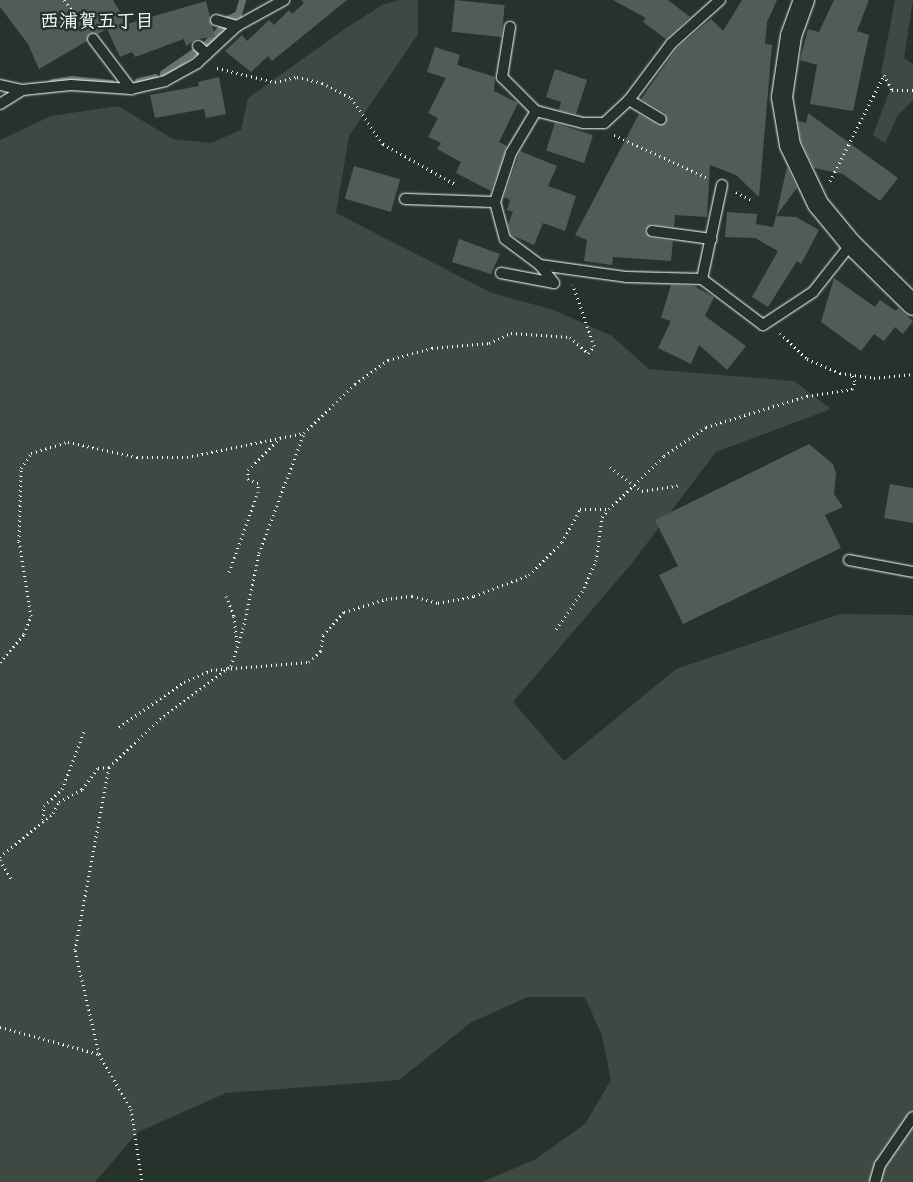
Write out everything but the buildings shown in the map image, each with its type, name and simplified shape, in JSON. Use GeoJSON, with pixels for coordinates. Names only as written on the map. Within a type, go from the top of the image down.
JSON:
{"type":"FeatureCollection","features":[{"type":"Feature","properties":{"kind":"street"},"geometry":{"type":"LineString","coordinates":[[804,0],[791,36],[782,97],[790,145],[818,204],[851,244],[913,305]]}},
{"type":"Feature","properties":{"kind":"lane"},"geometry":{"type":"LineString","coordinates":[[0,85],[22,90],[71,85],[131,89],[165,81],[197,64],[238,26],[284,0]]}},
{"type":"Feature","properties":{"kind":"lane"},"geometry":{"type":"LineString","coordinates":[[510,27],[502,77],[536,112],[583,123],[604,123],[629,100],[671,44],[720,0]]}},
{"type":"Feature","properties":{"kind":"lane"},"geometry":{"type":"LineString","coordinates":[[216,20],[238,26]]}},
{"type":"Feature","properties":{"kind":"lane"},"geometry":{"type":"LineString","coordinates":[[94,39],[131,89]]}},
{"type":"Feature","properties":{"kind":"lane"},"geometry":{"type":"LineString","coordinates":[[198,46],[207,54]]}},
{"type":"Feature","properties":{"kind":"lane"},"geometry":{"type":"LineString","coordinates":[[0,104],[22,90]]}},
{"type":"Feature","properties":{"kind":"lane"},"geometry":{"type":"LineString","coordinates":[[629,100],[661,119]]}},
{"type":"Feature","properties":{"kind":"lane"},"geometry":{"type":"LineString","coordinates":[[501,273],[554,284],[540,265],[505,238],[491,202],[511,153],[536,112]]}},
{"type":"Feature","properties":{"kind":"lane"},"geometry":{"type":"LineString","coordinates":[[702,279],[722,185]]}},
{"type":"Feature","properties":{"kind":"lane"},"geometry":{"type":"LineString","coordinates":[[405,199],[491,202]]}},
{"type":"Feature","properties":{"kind":"lane"},"geometry":{"type":"LineString","coordinates":[[652,231],[711,239]]}},
{"type":"Feature","properties":{"kind":"lane"},"geometry":{"type":"LineString","coordinates":[[540,265],[626,277],[702,279],[763,325],[813,292],[851,244]]}},
{"type":"Feature","properties":{"kind":"lane"},"geometry":{"type":"LineString","coordinates":[[849,560],[913,572]]}},
{"type":"Feature","properties":{"kind":"lane"},"geometry":{"type":"LineString","coordinates":[[875,1182],[880,1165],[913,1117]]}},
{"type":"Feature","properties":{"kind":"path"},"geometry":{"type":"LineString","coordinates":[[64,0],[94,39]]}},
{"type":"Feature","properties":{"kind":"path"},"geometry":{"type":"LineString","coordinates":[[197,64],[275,82],[297,76],[322,83],[350,98],[383,144],[491,202]]}},
{"type":"Feature","properties":{"kind":"path"},"geometry":{"type":"LineString","coordinates":[[818,204],[884,75],[892,90],[913,90]]}},
{"type":"Feature","properties":{"kind":"path"},"geometry":{"type":"LineString","coordinates":[[604,123],[619,140],[722,185],[752,201]]}},
{"type":"Feature","properties":{"kind":"path"},"geometry":{"type":"LineString","coordinates":[[12,880],[0,858],[43,821],[59,802],[82,789],[98,768],[109,766],[160,719],[230,666],[237,646],[259,553],[304,433],[355,384],[388,360],[432,348],[488,343],[511,333],[570,337],[588,353],[594,346],[573,285],[548,275]]}},
{"type":"Feature","properties":{"kind":"path"},"geometry":{"type":"LineString","coordinates":[[768,321],[807,359],[851,374],[874,378],[913,374]]}},
{"type":"Feature","properties":{"kind":"path"},"geometry":{"type":"LineString","coordinates":[[556,630],[582,592],[593,568],[602,517],[664,456],[706,427],[807,396],[852,389],[855,381],[851,374]]}},
{"type":"Feature","properties":{"kind":"path"},"geometry":{"type":"LineString","coordinates":[[0,662],[24,634],[31,616],[18,541],[21,468],[31,453],[68,442],[137,457],[187,457],[304,433]]}},
{"type":"Feature","properties":{"kind":"path"},"geometry":{"type":"LineString","coordinates":[[229,572],[258,492],[258,483],[248,479],[248,470],[282,437]]}},
{"type":"Feature","properties":{"kind":"path"},"geometry":{"type":"LineString","coordinates":[[610,467],[642,491],[681,485]]}},
{"type":"Feature","properties":{"kind":"path"},"geometry":{"type":"LineString","coordinates":[[119,727],[184,682],[230,666],[309,662],[321,651],[323,635],[344,612],[386,599],[412,596],[438,603],[474,596],[529,574],[562,542],[580,509],[609,509]]}},
{"type":"Feature","properties":{"kind":"path"},"geometry":{"type":"LineString","coordinates":[[226,596],[234,616],[237,646]]}},
{"type":"Feature","properties":{"kind":"path"},"geometry":{"type":"LineString","coordinates":[[43,821],[44,806],[62,789],[85,729]]}},
{"type":"Feature","properties":{"kind":"path"},"geometry":{"type":"LineString","coordinates":[[109,766],[75,950],[100,1054],[131,1109],[142,1182]]}},
{"type":"Feature","properties":{"kind":"path"},"geometry":{"type":"LineString","coordinates":[[0,1027],[100,1054]]}},
{"type":"Feature","properties":{"kind":"shaded area"},"geometry":{"type":"Polygon","coordinates":[[[399,0],[418,0],[418,34],[349,136],[336,213],[492,293],[554,310],[612,336],[649,369],[794,381],[831,409],[716,452],[632,563],[513,702],[564,761],[676,669],[840,614],[913,615],[913,1182],[482,1182],[536,1159],[585,1124],[611,1080],[602,1036],[585,997],[527,997],[470,1023],[399,1080],[226,1093],[138,1132],[95,1182],[0,1182],[0,140],[51,116],[118,106],[173,139],[211,143],[241,130],[248,98],[343,30],[382,5],[399,0]]]}},
{"type":"Feature","properties":{"kind":"shaded area"},"geometry":{"type":"Polygon","coordinates":[[[895,0],[913,0],[904,58],[913,64],[913,100],[898,115],[885,143],[873,135],[890,90],[881,73],[895,0]]]}},
{"type":"Feature","properties":{"kind":"waterway"},"geometry":{"type":"LineString","coordinates":[[227,19],[238,14],[242,0]]}},
{"type":"Feature","properties":{"kind":"waterway"},"geometry":{"type":"LineString","coordinates":[[163,73],[208,42],[221,28]]}},
{"type":"Feature","properties":{"kind":"waterway"},"geometry":{"type":"LineString","coordinates":[[138,81],[155,77]]}},
{"type":"Feature","properties":{"kind":"waterway"},"geometry":{"type":"LineString","coordinates":[[52,82],[72,79],[111,83]]}},
{"type":"Feature","properties":{"kind":"district","name":"西浦賀五丁目"},"geometry":{"type":"Point","coordinates":[97,22]}}]}
